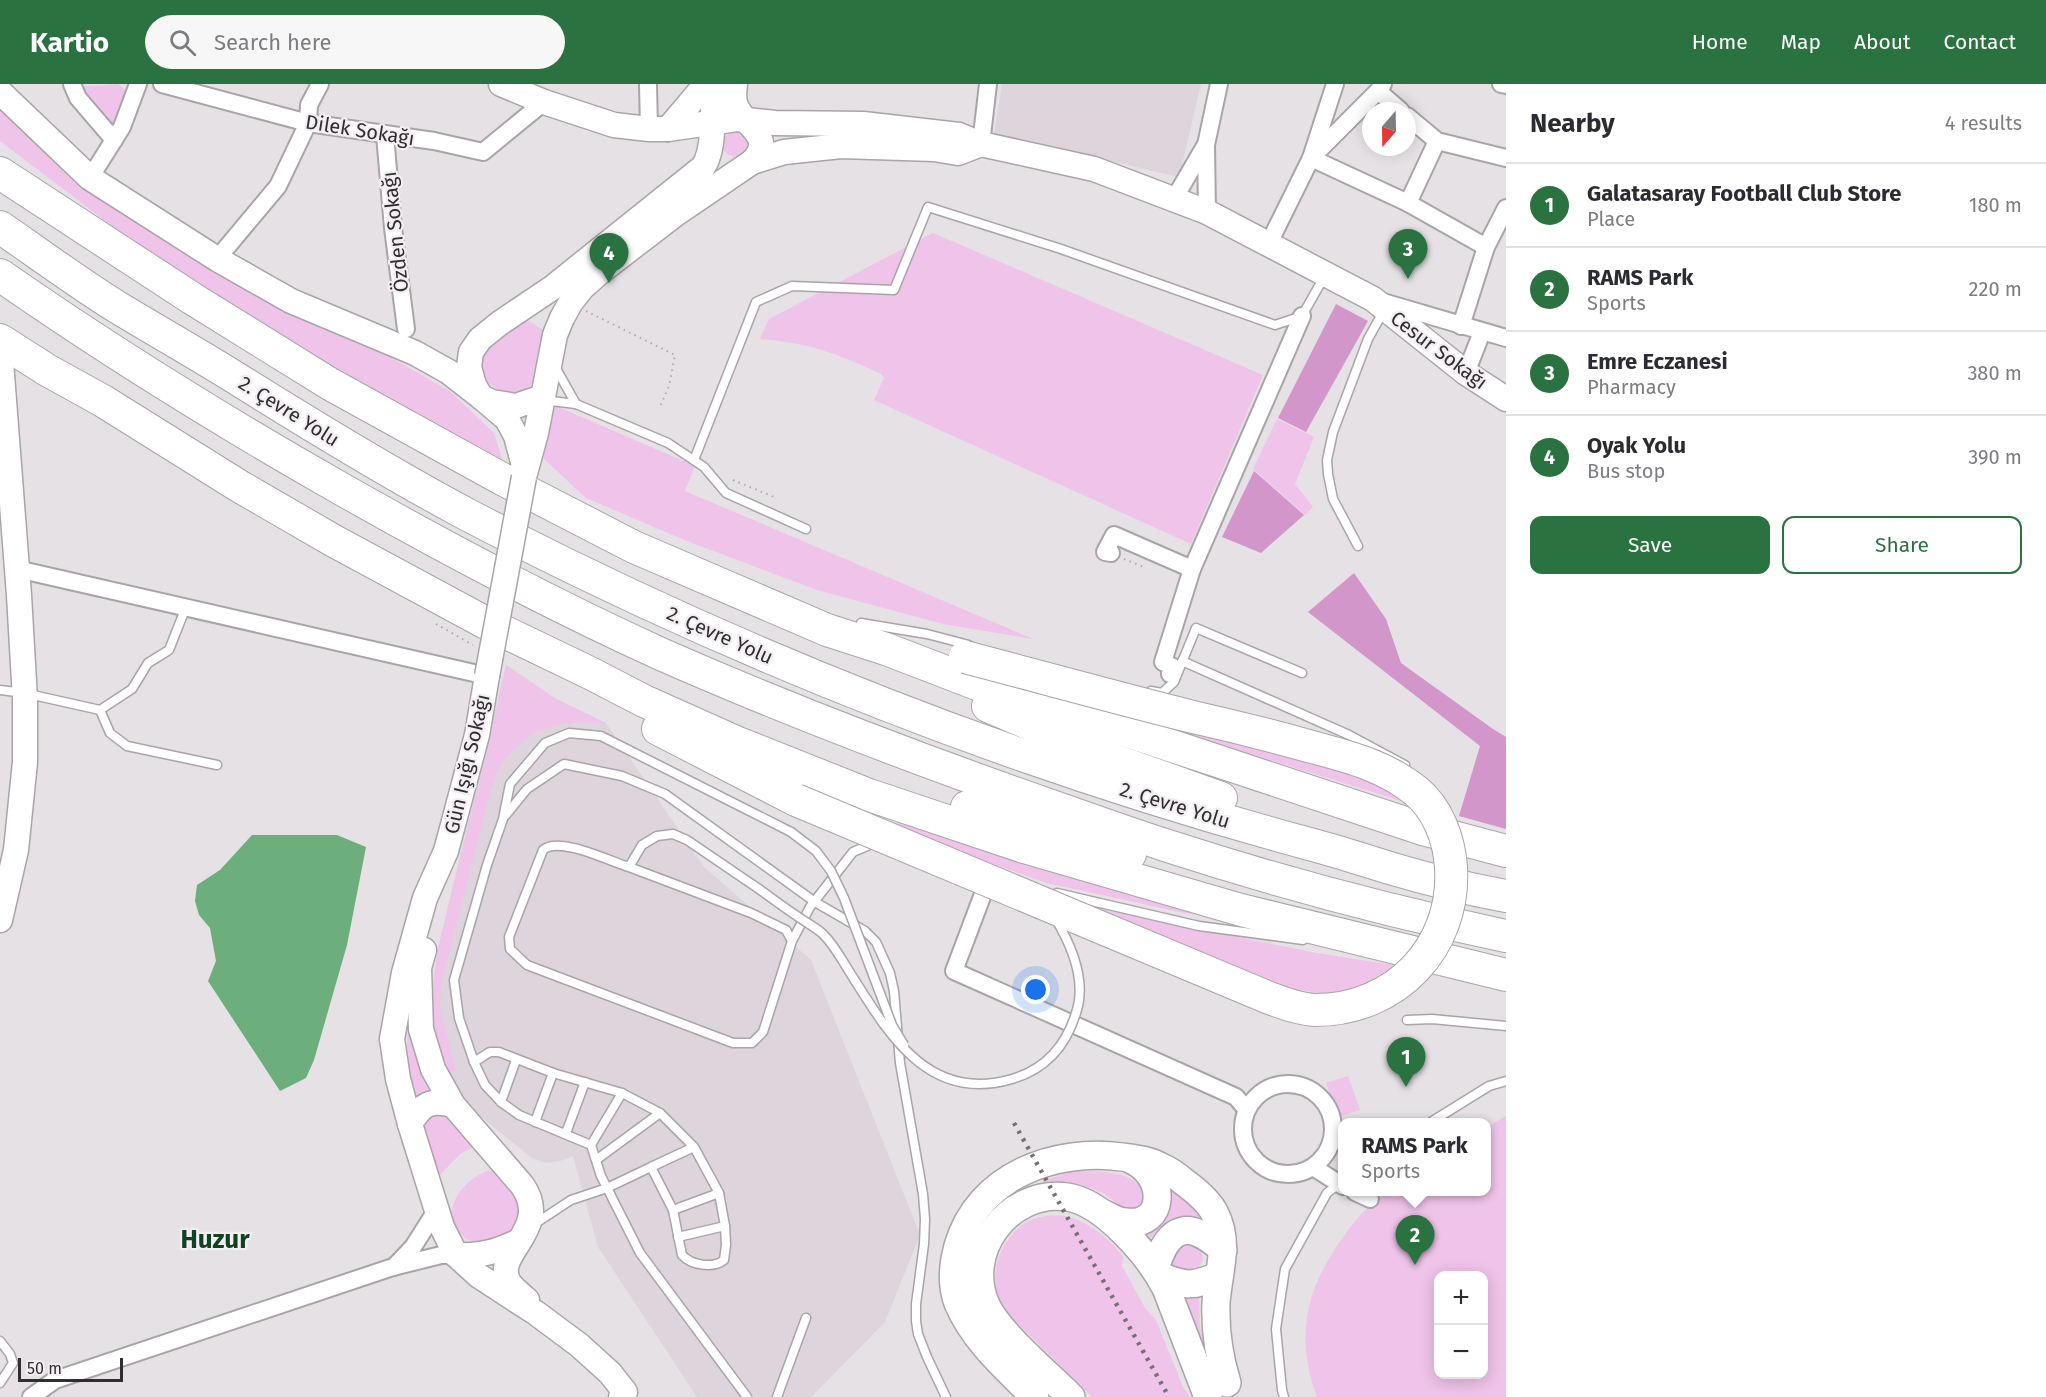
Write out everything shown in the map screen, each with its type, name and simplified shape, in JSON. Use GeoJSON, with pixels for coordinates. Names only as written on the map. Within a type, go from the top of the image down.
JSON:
{"type":"FeatureCollection","features":[{"type":"Feature","properties":{"kind":"highway"},"geometry":{"type":"LineString","coordinates":[[0,173],[135,262],[339,389],[504,480],[634,547],[827,630],[990,689],[1140,735],[1423,829],[1506,851]]}},
{"type":"Feature","properties":{"kind":"highway"},"geometry":{"type":"LineString","coordinates":[[0,184],[66,228],[135,262]]}},
{"type":"Feature","properties":{"kind":"highway","name":"2. Çevre Yolu"},"geometry":{"type":"LineString","coordinates":[[0,227],[115,306],[349,448],[465,513],[676,617],[854,693],[1017,753],[1208,816],[1393,869],[1506,897]]}},
{"type":"Feature","properties":{"kind":"highway","name":"2. Çevre Yolu"},"geometry":{"type":"LineString","coordinates":[[0,275],[116,354],[332,484],[488,569],[660,653],[850,734],[981,783],[1167,846],[1319,890],[1506,936]]}},
{"type":"Feature","properties":{"kind":"highway"},"geometry":{"type":"LineString","coordinates":[[0,325],[43,354],[103,401]]}},
{"type":"Feature","properties":{"kind":"highway"},"geometry":{"type":"LineString","coordinates":[[0,340],[249,492],[334,541],[447,602],[644,701],[738,743],[869,795],[1005,841],[1241,910],[1506,975]]}},
{"type":"Feature","properties":{"kind":"highway"},"geometry":{"type":"LineString","coordinates":[[447,602],[467,620],[502,644],[796,800],[1045,897],[1267,998],[1294,1007],[1313,1010],[1330,1009],[1375,996],[1406,978],[1428,953],[1444,923],[1452,892],[1449,853],[1447,840],[1429,798],[1426,801],[1409,786],[1372,764],[1252,730],[1132,702],[972,652],[924,646],[716,567],[634,547]]}},
{"type":"Feature","properties":{"kind":"highway"},"geometry":{"type":"LineString","coordinates":[[827,630],[864,651],[1019,720],[1114,760],[1296,823],[1347,844],[1393,869]]}},
{"type":"Feature","properties":{"kind":"highway"},"geometry":{"type":"LineString","coordinates":[[590,673],[783,748],[972,809],[1226,880],[1273,888],[1319,890]]}},
{"type":"Feature","properties":{"kind":"main road"},"geometry":{"type":"LineString","coordinates":[[1035,1397],[976,1335],[957,1301],[953,1263],[965,1225],[990,1193],[1023,1170],[1050,1161],[1098,1154],[1147,1161],[1163,1167],[1192,1188],[1215,1213],[1222,1237],[1216,1333],[1220,1360],[1217,1390]]}},
{"type":"Feature","properties":{"kind":"main road"},"geometry":{"type":"LineString","coordinates":[[1101,1213],[1117,1220],[1136,1222],[1149,1217],[1154,1210],[1158,1196],[1151,1174],[1142,1165],[1125,1157]]}},
{"type":"Feature","properties":{"kind":"main road"},"geometry":{"type":"LineString","coordinates":[[1071,1397],[1002,1329],[987,1307],[980,1284],[981,1260],[987,1239],[1014,1211],[1042,1198],[1067,1197],[1090,1205],[1138,1249],[1157,1272],[1217,1390]]}},
{"type":"Feature","properties":{"kind":"main road"},"geometry":{"type":"LineString","coordinates":[[1157,1272],[1160,1251],[1166,1240],[1174,1233],[1185,1231],[1200,1233],[1211,1239],[1221,1263]]}},
{"type":"Feature","properties":{"kind":"main road"},"geometry":{"type":"LineString","coordinates":[[1157,1272],[1175,1282],[1190,1285],[1221,1263]]}},
{"type":"Feature","properties":{"kind":"street"},"geometry":{"type":"LineString","coordinates":[[72,84],[78,99],[114,140]]}},
{"type":"Feature","properties":{"kind":"street"},"geometry":{"type":"LineString","coordinates":[[90,178],[122,127],[138,84]]}},
{"type":"Feature","properties":{"kind":"street","name":"Dilek Sokağı"},"geometry":{"type":"LineString","coordinates":[[162,84],[308,123],[434,141],[483,152],[544,102]]}},
{"type":"Feature","properties":{"kind":"street"},"geometry":{"type":"LineString","coordinates":[[217,260],[278,186],[308,123],[309,105],[320,84]]}},
{"type":"Feature","properties":{"kind":"street","name":"Cesur Sokağı"},"geometry":{"type":"LineString","coordinates":[[501,84],[544,102],[614,125],[659,129],[711,124],[728,119],[775,123],[862,124],[959,135],[981,144],[1094,169],[1207,212],[1326,274],[1379,304],[1466,373],[1506,399]]}},
{"type":"Feature","properties":{"kind":"street"},"geometry":{"type":"LineString","coordinates":[[648,84],[659,129]]}},
{"type":"Feature","properties":{"kind":"street"},"geometry":{"type":"LineString","coordinates":[[659,129],[706,84]]}},
{"type":"Feature","properties":{"kind":"street"},"geometry":{"type":"LineString","coordinates":[[542,397],[516,406],[502,405],[480,397],[469,367],[471,352],[480,339],[500,323],[552,288],[693,177],[707,161],[711,146],[716,84]]}},
{"type":"Feature","properties":{"kind":"street"},"geometry":{"type":"LineString","coordinates":[[735,84],[736,108],[758,134],[760,142],[757,157],[752,162]]}},
{"type":"Feature","properties":{"kind":"street"},"geometry":{"type":"LineString","coordinates":[[981,144],[988,84]]}},
{"type":"Feature","properties":{"kind":"street"},"geometry":{"type":"LineString","coordinates":[[1207,212],[1206,145],[1219,84]]}},
{"type":"Feature","properties":{"kind":"street"},"geometry":{"type":"LineString","coordinates":[[1269,243],[1311,158],[1335,84]]}},
{"type":"Feature","properties":{"kind":"street"},"geometry":{"type":"LineString","coordinates":[[1501,84],[1506,85]]}},
{"type":"Feature","properties":{"kind":"street"},"geometry":{"type":"LineString","coordinates":[[1311,158],[1381,88],[1393,102]]}},
{"type":"Feature","properties":{"kind":"street"},"geometry":{"type":"LineString","coordinates":[[0,92],[90,178],[217,260],[291,301],[415,353],[449,372],[507,419],[516,436],[523,462],[524,477]]}},
{"type":"Feature","properties":{"kind":"street"},"geometry":{"type":"LineString","coordinates":[[1416,124],[1437,141],[1506,158]]}},
{"type":"Feature","properties":{"kind":"street","name":"Özden Sokağı"},"geometry":{"type":"LineString","coordinates":[[385,135],[393,228],[406,329]]}},
{"type":"Feature","properties":{"kind":"street"},"geometry":{"type":"LineString","coordinates":[[1408,203],[1437,141]]}},
{"type":"Feature","properties":{"kind":"street","name":"Gün Işığı Sokağı"},"geometry":{"type":"LineString","coordinates":[[524,1235],[531,1214],[530,1200],[526,1191],[453,1105],[433,1069],[421,1029],[419,968],[441,887],[446,851],[477,735],[524,477],[536,433],[555,335],[562,318],[582,288],[600,272],[677,213],[752,162],[784,152],[818,147],[934,149],[958,153],[981,144]]}},
{"type":"Feature","properties":{"kind":"street"},"geometry":{"type":"LineString","coordinates":[[1174,199],[1206,145]]}},
{"type":"Feature","properties":{"kind":"street"},"geometry":{"type":"LineString","coordinates":[[1311,158],[1408,203],[1486,247]]}},
{"type":"Feature","properties":{"kind":"street"},"geometry":{"type":"LineString","coordinates":[[1461,326],[1486,247],[1506,208]]}},
{"type":"Feature","properties":{"kind":"street"},"geometry":{"type":"LineString","coordinates":[[1379,304],[1506,338]]}},
{"type":"Feature","properties":{"kind":"street"},"geometry":{"type":"LineString","coordinates":[[1170,674],[1173,667],[1163,662],[1192,569],[1302,316]]}},
{"type":"Feature","properties":{"kind":"street"},"geometry":{"type":"LineString","coordinates":[[1466,373],[1482,332]]}},
{"type":"Feature","properties":{"kind":"street"},"geometry":{"type":"LineString","coordinates":[[0,920],[20,822],[26,762],[17,569],[1,361]]}},
{"type":"Feature","properties":{"kind":"street"},"geometry":{"type":"LineString","coordinates":[[1111,553],[1105,552],[1114,535],[1192,569]]}},
{"type":"Feature","properties":{"kind":"street"},"geometry":{"type":"LineString","coordinates":[[17,569],[487,676]]}},
{"type":"Feature","properties":{"kind":"street","name":"Gün Işığı Sokağı"},"geometry":{"type":"LineString","coordinates":[[446,851],[425,898],[404,973],[392,1039],[398,1079],[410,1124],[442,1227],[456,1255]]}},
{"type":"Feature","properties":{"kind":"street"},"geometry":{"type":"LineString","coordinates":[[983,894],[954,971],[1236,1097],[1246,1109]]}},
{"type":"Feature","properties":{"kind":"street"},"geometry":{"type":"LineString","coordinates":[[1282,1083],[1297,1084],[1311,1090],[1323,1100],[1330,1113],[1333,1128],[1331,1143],[1324,1156],[1313,1167],[1299,1173],[1285,1174],[1270,1171],[1248,1152],[1243,1138],[1242,1124],[1246,1109],[1255,1097],[1267,1088],[1282,1083]]}},
{"type":"Feature","properties":{"kind":"street"},"geometry":{"type":"LineString","coordinates":[[410,1124],[417,1112],[427,1105],[437,1101],[453,1105]]}},
{"type":"Feature","properties":{"kind":"street"},"geometry":{"type":"LineString","coordinates":[[1313,1167],[1338,1182]]}},
{"type":"Feature","properties":{"kind":"street"},"geometry":{"type":"LineString","coordinates":[[1365,1196],[1371,1199]]}},
{"type":"Feature","properties":{"kind":"street"},"geometry":{"type":"LineString","coordinates":[[393,1268],[413,1246],[437,1209]]}},
{"type":"Feature","properties":{"kind":"street"},"geometry":{"type":"LineString","coordinates":[[31,1397],[55,1380],[393,1268],[441,1255],[478,1256],[500,1250],[524,1235]]}},
{"type":"Feature","properties":{"kind":"street"},"geometry":{"type":"LineString","coordinates":[[524,1235],[507,1263],[506,1276],[510,1284],[527,1300],[536,1313]]}},
{"type":"Feature","properties":{"kind":"street"},"geometry":{"type":"LineString","coordinates":[[456,1255],[479,1276],[536,1313],[579,1345],[610,1373],[625,1395]]}},
{"type":"Feature","properties":{"kind":"lane"},"geometry":{"type":"LineString","coordinates":[[694,459],[756,302],[792,286],[894,290],[928,207],[1061,249],[1275,326],[1302,316],[1326,274]]}},
{"type":"Feature","properties":{"kind":"lane"},"geometry":{"type":"LineString","coordinates":[[1358,546],[1333,499],[1327,460],[1333,432],[1379,304]]}},
{"type":"Feature","properties":{"kind":"lane"},"geometry":{"type":"LineString","coordinates":[[550,360],[576,404]]}},
{"type":"Feature","properties":{"kind":"lane"},"geometry":{"type":"LineString","coordinates":[[542,397],[551,401],[576,404],[668,443],[704,467],[726,493],[806,529]]}},
{"type":"Feature","properties":{"kind":"lane"},"geometry":{"type":"LineString","coordinates":[[0,690],[100,710],[132,689],[148,663],[169,650],[186,607]]}},
{"type":"Feature","properties":{"kind":"lane"},"geometry":{"type":"LineString","coordinates":[[1137,687],[1162,693],[1174,682],[1196,628],[1302,673]]}},
{"type":"Feature","properties":{"kind":"lane"},"geometry":{"type":"LineString","coordinates":[[1182,662],[1349,735],[1410,768]]}},
{"type":"Feature","properties":{"kind":"lane"},"geometry":{"type":"LineString","coordinates":[[100,710],[110,733],[127,746],[217,765]]}},
{"type":"Feature","properties":{"kind":"lane"},"geometry":{"type":"LineString","coordinates":[[747,1397],[640,1253],[607,1188],[591,1145],[519,1115],[501,1102],[486,1085],[474,1062],[459,1018],[454,980],[487,865],[503,819],[510,784],[544,743],[569,733],[601,736],[791,832],[816,851],[831,871],[844,898],[892,1025],[910,1055]]}},
{"type":"Feature","properties":{"kind":"lane"},"geometry":{"type":"LineString","coordinates":[[503,819],[527,789],[564,764],[622,776],[665,794],[815,902],[865,931],[876,942],[884,957],[894,991],[894,1016],[901,1073],[923,1194],[925,1219],[916,1321],[918,1334],[927,1357],[946,1397]]}},
{"type":"Feature","properties":{"kind":"lane"},"geometry":{"type":"LineString","coordinates":[[629,867],[642,845],[657,836],[673,834],[687,840],[822,933],[838,952],[894,1039],[910,1055],[926,1067],[952,1080],[973,1084],[994,1084],[1023,1076],[1046,1063],[1069,1034],[1078,1010],[1080,983],[1073,952],[1045,897],[1065,896],[1199,926],[1315,942]]}},
{"type":"Feature","properties":{"kind":"lane"},"geometry":{"type":"LineString","coordinates":[[792,941],[786,930],[751,913],[564,845],[552,845],[543,850],[509,938],[510,948],[527,965],[733,1043],[752,1043],[763,1032],[792,941],[810,908],[853,852],[890,837],[988,870]]}},
{"type":"Feature","properties":{"kind":"lane"},"geometry":{"type":"LineString","coordinates":[[1349,947],[1390,948]]}},
{"type":"Feature","properties":{"kind":"lane"},"geometry":{"type":"LineString","coordinates":[[1407,1020],[1432,1019],[1506,1026]]}},
{"type":"Feature","properties":{"kind":"lane"},"geometry":{"type":"LineString","coordinates":[[474,1062],[490,1052],[499,1052],[553,1073],[622,1093],[660,1113],[694,1147],[719,1193],[725,1226],[724,1260],[720,1263],[695,1264],[682,1255],[673,1210],[651,1167]]}},
{"type":"Feature","properties":{"kind":"lane"},"geometry":{"type":"LineString","coordinates":[[501,1102],[516,1060]]}},
{"type":"Feature","properties":{"kind":"lane"},"geometry":{"type":"LineString","coordinates":[[535,1122],[553,1073]]}},
{"type":"Feature","properties":{"kind":"lane"},"geometry":{"type":"LineString","coordinates":[[1437,1118],[1489,1086],[1506,1081]]}},
{"type":"Feature","properties":{"kind":"lane"},"geometry":{"type":"LineString","coordinates":[[566,1133],[585,1082]]}},
{"type":"Feature","properties":{"kind":"lane"},"geometry":{"type":"LineString","coordinates":[[591,1145],[622,1093]]}},
{"type":"Feature","properties":{"kind":"lane"},"geometry":{"type":"LineString","coordinates":[[596,1160],[660,1113]]}},
{"type":"Feature","properties":{"kind":"lane"},"geometry":{"type":"LineString","coordinates":[[524,1235],[571,1200],[607,1188],[694,1147]]}},
{"type":"Feature","properties":{"kind":"lane"},"geometry":{"type":"LineString","coordinates":[[1284,1397],[1276,1329],[1285,1269],[1327,1193],[1338,1186]]}},
{"type":"Feature","properties":{"kind":"lane"},"geometry":{"type":"LineString","coordinates":[[673,1210],[719,1193]]}},
{"type":"Feature","properties":{"kind":"lane"},"geometry":{"type":"LineString","coordinates":[[678,1237],[725,1226]]}},
{"type":"Feature","properties":{"kind":"lane"},"geometry":{"type":"LineString","coordinates":[[777,1397],[807,1318]]}},
{"type":"Feature","properties":{"kind":"lane"},"geometry":{"type":"LineString","coordinates":[[0,1341],[10,1354],[13,1363],[0,1383]]}},
{"type":"Feature","properties":{"kind":"path"},"geometry":{"type":"LineString","coordinates":[[571,302],[675,355],[669,386],[659,409]]}},
{"type":"Feature","properties":{"kind":"path"},"geometry":{"type":"LineString","coordinates":[[733,480],[774,497]]}},
{"type":"Feature","properties":{"kind":"path"},"geometry":{"type":"LineString","coordinates":[[1111,553],[1146,568]]}},
{"type":"Feature","properties":{"kind":"shaded area"},"geometry":{"type":"Polygon","coordinates":[[[118,84],[129,94],[113,131],[77,87],[118,84]]]}},
{"type":"Feature","properties":{"kind":"shaded area"},"geometry":{"type":"Polygon","coordinates":[[[1002,84],[1201,84],[1179,177],[994,134],[1002,84]]]}},
{"type":"Feature","properties":{"kind":"shaded area"},"geometry":{"type":"Polygon","coordinates":[[[2,106],[68,176],[200,261],[371,346],[451,392],[494,433],[503,462],[417,416],[285,340],[162,264],[0,141],[0,107],[2,106]]]}},
{"type":"Feature","properties":{"kind":"shaded area"},"geometry":{"type":"Polygon","coordinates":[[[736,131],[745,135],[749,144],[745,153],[736,157],[727,153],[723,144],[727,135],[736,131]]]}},
{"type":"Feature","properties":{"kind":"shaded area"},"geometry":{"type":"Polygon","coordinates":[[[933,233],[1263,375],[1191,544],[874,400],[884,378],[881,374],[823,350],[794,343],[760,339],[769,319],[933,233]]]}},
{"type":"Feature","properties":{"kind":"shaded area"},"geometry":{"type":"Polygon","coordinates":[[[1336,304],[1368,321],[1306,432],[1278,418],[1336,304]]]}},
{"type":"Feature","properties":{"kind":"shaded area"},"geometry":{"type":"Polygon","coordinates":[[[527,320],[543,330],[536,374],[526,390],[515,393],[504,392],[494,387],[486,379],[481,369],[482,358],[493,343],[527,320]]]}},
{"type":"Feature","properties":{"kind":"shaded area"},"geometry":{"type":"Polygon","coordinates":[[[556,406],[695,466],[685,491],[1033,639],[943,624],[817,590],[687,541],[586,498],[542,457],[545,426],[556,406]]]}},
{"type":"Feature","properties":{"kind":"shaded area"},"geometry":{"type":"Polygon","coordinates":[[[1277,419],[1314,437],[1295,484],[1313,507],[1305,515],[1253,469],[1277,419]]]}},
{"type":"Feature","properties":{"kind":"shaded area"},"geometry":{"type":"Polygon","coordinates":[[[1254,471],[1304,515],[1261,553],[1222,537],[1254,471]]]}},
{"type":"Feature","properties":{"kind":"shaded area"},"geometry":{"type":"Polygon","coordinates":[[[1354,573],[1386,619],[1401,663],[1506,737],[1506,829],[1459,816],[1480,746],[1308,612],[1354,573]]]}},
{"type":"Feature","properties":{"kind":"shaded area"},"geometry":{"type":"Polygon","coordinates":[[[506,665],[556,699],[606,723],[704,867],[811,960],[920,1235],[885,1322],[811,1397],[697,1397],[598,1247],[573,1156],[546,1163],[532,1158],[479,1115],[463,1097],[448,1074],[430,1007],[438,948],[506,665]]]}},
{"type":"Feature","properties":{"kind":"shaded area"},"geometry":{"type":"Polygon","coordinates":[[[506,665],[556,699],[606,723],[565,723],[537,731],[515,748],[502,762],[491,790],[441,985],[440,1009],[456,1070],[448,1074],[441,1055],[430,1007],[438,948],[490,741],[506,665]]]}},
{"type":"Feature","properties":{"kind":"shaded area"},"geometry":{"type":"Polygon","coordinates":[[[1150,716],[1355,769],[1411,804],[1148,722],[1150,716]]]}},
{"type":"Feature","properties":{"kind":"shaded area"},"geometry":{"type":"Polygon","coordinates":[[[906,820],[1205,914],[1184,913],[1047,883],[971,856],[893,824],[906,820]]]}},
{"type":"Feature","properties":{"kind":"shaded area"},"geometry":{"type":"Polygon","coordinates":[[[252,835],[337,835],[366,847],[347,945],[314,1060],[306,1078],[280,1091],[208,981],[216,961],[210,928],[199,915],[195,901],[197,885],[220,870],[252,835]]]}},
{"type":"Feature","properties":{"kind":"shaded area"},"geometry":{"type":"Polygon","coordinates":[[[1098,909],[1317,953],[1399,966],[1356,990],[1336,994],[1305,991],[1285,986],[1098,909]]]}},
{"type":"Feature","properties":{"kind":"shaded area"},"geometry":{"type":"Polygon","coordinates":[[[411,1009],[448,1117],[475,1146],[460,1154],[437,1178],[413,1095],[407,1052],[411,1009]]]}},
{"type":"Feature","properties":{"kind":"shaded area"},"geometry":{"type":"Polygon","coordinates":[[[1348,1076],[1360,1110],[1338,1117],[1326,1083],[1348,1076]]]}},
{"type":"Feature","properties":{"kind":"shaded area"},"geometry":{"type":"Polygon","coordinates":[[[1506,1116],[1506,1397],[1317,1397],[1306,1349],[1306,1327],[1310,1305],[1326,1264],[1338,1244],[1365,1210],[1384,1196],[1491,1196],[1491,1125],[1506,1116]]]}},
{"type":"Feature","properties":{"kind":"shaded area"},"geometry":{"type":"Polygon","coordinates":[[[491,1170],[503,1171],[526,1192],[514,1229],[500,1237],[475,1243],[462,1235],[454,1226],[452,1215],[454,1204],[459,1193],[468,1183],[491,1170]]]}},
{"type":"Feature","properties":{"kind":"shaded area"},"geometry":{"type":"Polygon","coordinates":[[[1070,1172],[1116,1174],[1132,1179],[1145,1190],[1144,1199],[1138,1207],[1125,1210],[1105,1194],[1079,1184],[1065,1182],[1046,1186],[1043,1181],[1070,1172]]]}},
{"type":"Feature","properties":{"kind":"shaded area"},"geometry":{"type":"Polygon","coordinates":[[[1173,1189],[1193,1207],[1201,1218],[1199,1221],[1184,1220],[1170,1223],[1158,1230],[1149,1242],[1141,1232],[1173,1189]]]}},
{"type":"Feature","properties":{"kind":"shaded area"},"geometry":{"type":"Polygon","coordinates":[[[1050,1215],[1067,1216],[1084,1223],[1119,1251],[1123,1257],[1122,1266],[1145,1308],[1156,1320],[1183,1387],[1190,1397],[1092,1397],[1007,1311],[999,1299],[996,1286],[995,1275],[1000,1254],[1018,1228],[1027,1222],[1050,1215]]]}},
{"type":"Feature","properties":{"kind":"shaded area"},"geometry":{"type":"Polygon","coordinates":[[[1179,1240],[1200,1247],[1203,1259],[1198,1270],[1175,1272],[1168,1263],[1179,1240]]]}},
{"type":"Feature","properties":{"kind":"shaded area"},"geometry":{"type":"Polygon","coordinates":[[[1181,1295],[1199,1296],[1200,1327],[1211,1369],[1181,1295]]]}},
{"type":"Feature","properties":{"kind":"railway"},"geometry":{"type":"LineString","coordinates":[[1014,1123],[1169,1397]]}},
{"type":"Feature","properties":{"kind":"place","name":"Emre Eczanesi"},"geometry":{"type":"Point","coordinates":[1408,279]}},
{"type":"Feature","properties":{"kind":"place","name":"Oyak Yolu"},"geometry":{"type":"Point","coordinates":[609,283]}},
{"type":"Feature","properties":{"kind":"place","name":"Galatasaray Football Club Store"},"geometry":{"type":"Point","coordinates":[1406,1087]}},
{"type":"Feature","properties":{"kind":"place","name":"RAMS Park"},"geometry":{"type":"Point","coordinates":[1415,1265]}},
{"type":"Feature","properties":{"kind":"district","name":"Huzur"},"geometry":{"type":"Point","coordinates":[215,1239]}}]}
